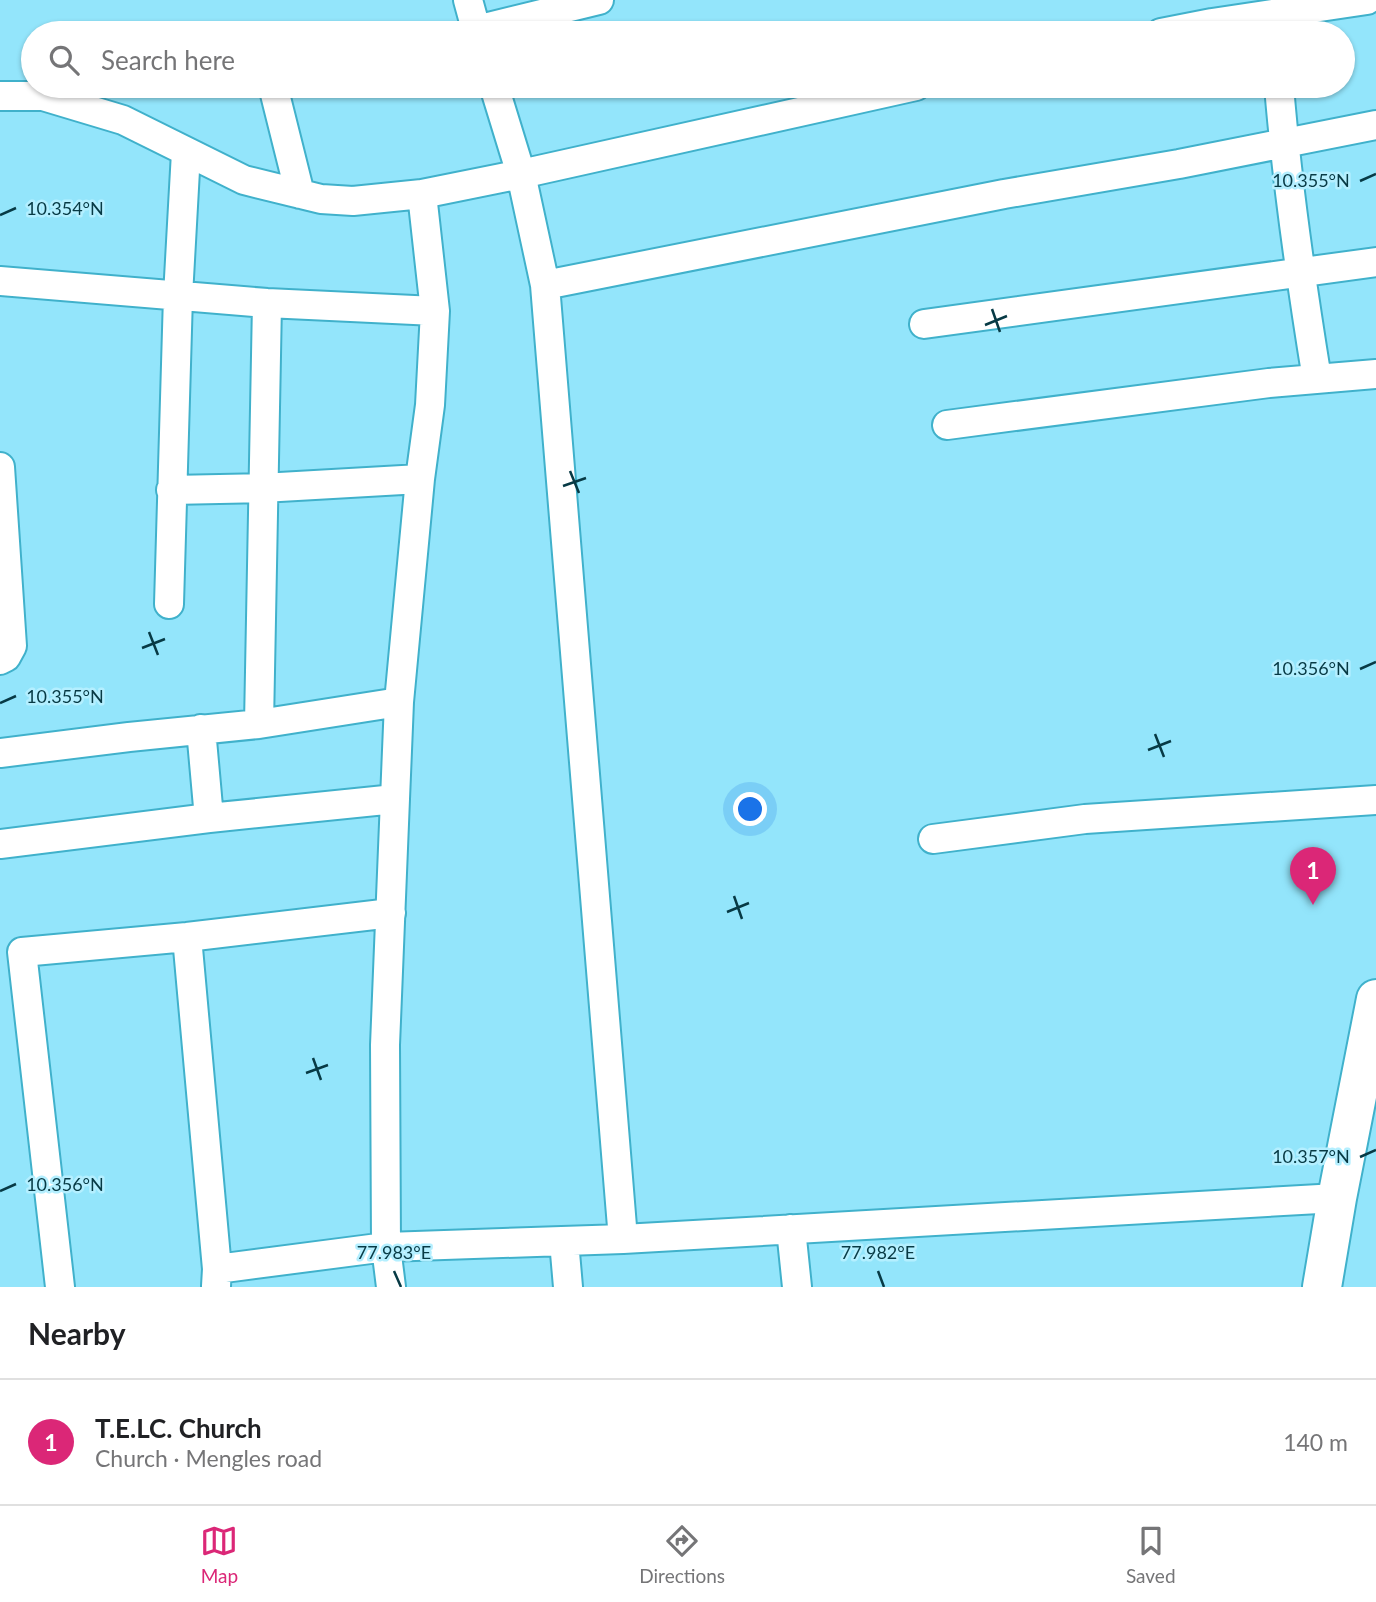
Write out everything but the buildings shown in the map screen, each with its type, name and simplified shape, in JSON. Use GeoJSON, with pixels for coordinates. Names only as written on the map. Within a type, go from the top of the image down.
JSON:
{"type":"FeatureCollection","features":[{"type":"Feature","properties":{"kind":"main road"},"geometry":{"type":"LineString","coordinates":[[1322,1287],[1337,1198],[1375,1012]]}},
{"type":"Feature","properties":{"kind":"street"},"geometry":{"type":"LineString","coordinates":[[468,0],[474,21]]}},
{"type":"Feature","properties":{"kind":"street"},"geometry":{"type":"LineString","coordinates":[[519,21],[599,0]]}},
{"type":"Feature","properties":{"kind":"street"},"geometry":{"type":"LineString","coordinates":[[1229,21],[1367,0]]}},
{"type":"Feature","properties":{"kind":"street"},"geometry":{"type":"LineString","coordinates":[[0,96],[21,96]]}},
{"type":"Feature","properties":{"kind":"street"},"geometry":{"type":"LineString","coordinates":[[50,98],[123,120],[244,180],[321,199],[353,201],[422,194],[521,174],[862,98]]}},
{"type":"Feature","properties":{"kind":"street"},"geometry":{"type":"LineString","coordinates":[[276,98],[300,194]]}},
{"type":"Feature","properties":{"kind":"street"},"geometry":{"type":"LineString","coordinates":[[498,98],[521,174],[545,285],[623,1239]]}},
{"type":"Feature","properties":{"kind":"street"},"geometry":{"type":"LineString","coordinates":[[1280,98],[1299,272],[1317,379]]}},
{"type":"Feature","properties":{"kind":"street"},"geometry":{"type":"LineString","coordinates":[[545,285],[1004,194],[1179,164],[1376,125]]}},
{"type":"Feature","properties":{"kind":"street"},"geometry":{"type":"LineString","coordinates":[[169,604],[178,296],[186,152]]}},
{"type":"Feature","properties":{"kind":"street"},"geometry":{"type":"LineString","coordinates":[[391,1287],[386,1247],[385,1045],[399,702],[420,479],[430,405],[435,311],[422,194]]}},
{"type":"Feature","properties":{"kind":"street"},"geometry":{"type":"LineString","coordinates":[[924,324],[1376,262]]}},
{"type":"Feature","properties":{"kind":"street"},"geometry":{"type":"LineString","coordinates":[[0,281],[267,303],[435,311]]}},
{"type":"Feature","properties":{"kind":"street"},"geometry":{"type":"LineString","coordinates":[[259,724],[267,303]]}},
{"type":"Feature","properties":{"kind":"street"},"geometry":{"type":"LineString","coordinates":[[947,425],[1255,385],[1376,374]]}},
{"type":"Feature","properties":{"kind":"street"},"geometry":{"type":"LineString","coordinates":[[0,467],[12,646],[6,657],[0,660]]}},
{"type":"Feature","properties":{"kind":"street"},"geometry":{"type":"LineString","coordinates":[[171,489],[262,488],[420,479]]}},
{"type":"Feature","properties":{"kind":"street"},"geometry":{"type":"LineString","coordinates":[[0,753],[259,724],[399,702]]}},
{"type":"Feature","properties":{"kind":"street"},"geometry":{"type":"LineString","coordinates":[[201,729],[209,818]]}},
{"type":"Feature","properties":{"kind":"street"},"geometry":{"type":"LineString","coordinates":[[0,844],[209,818],[395,799]]}},
{"type":"Feature","properties":{"kind":"street"},"geometry":{"type":"LineString","coordinates":[[933,839],[1084,819],[1376,800]]}},
{"type":"Feature","properties":{"kind":"street"},"geometry":{"type":"LineString","coordinates":[[60,1287],[22,952],[187,937],[391,913]]}},
{"type":"Feature","properties":{"kind":"street"},"geometry":{"type":"LineString","coordinates":[[187,937],[216,1278],[386,1247],[623,1239],[1337,1198]]}},
{"type":"Feature","properties":{"kind":"street"},"geometry":{"type":"LineString","coordinates":[[791,1229],[797,1287]]}},
{"type":"Feature","properties":{"kind":"street"},"geometry":{"type":"LineString","coordinates":[[564,1241],[568,1287]]}},
{"type":"Feature","properties":{"kind":"place","name":"T.E.LC. Church"},"geometry":{"type":"Point","coordinates":[1313,905]}}]}
